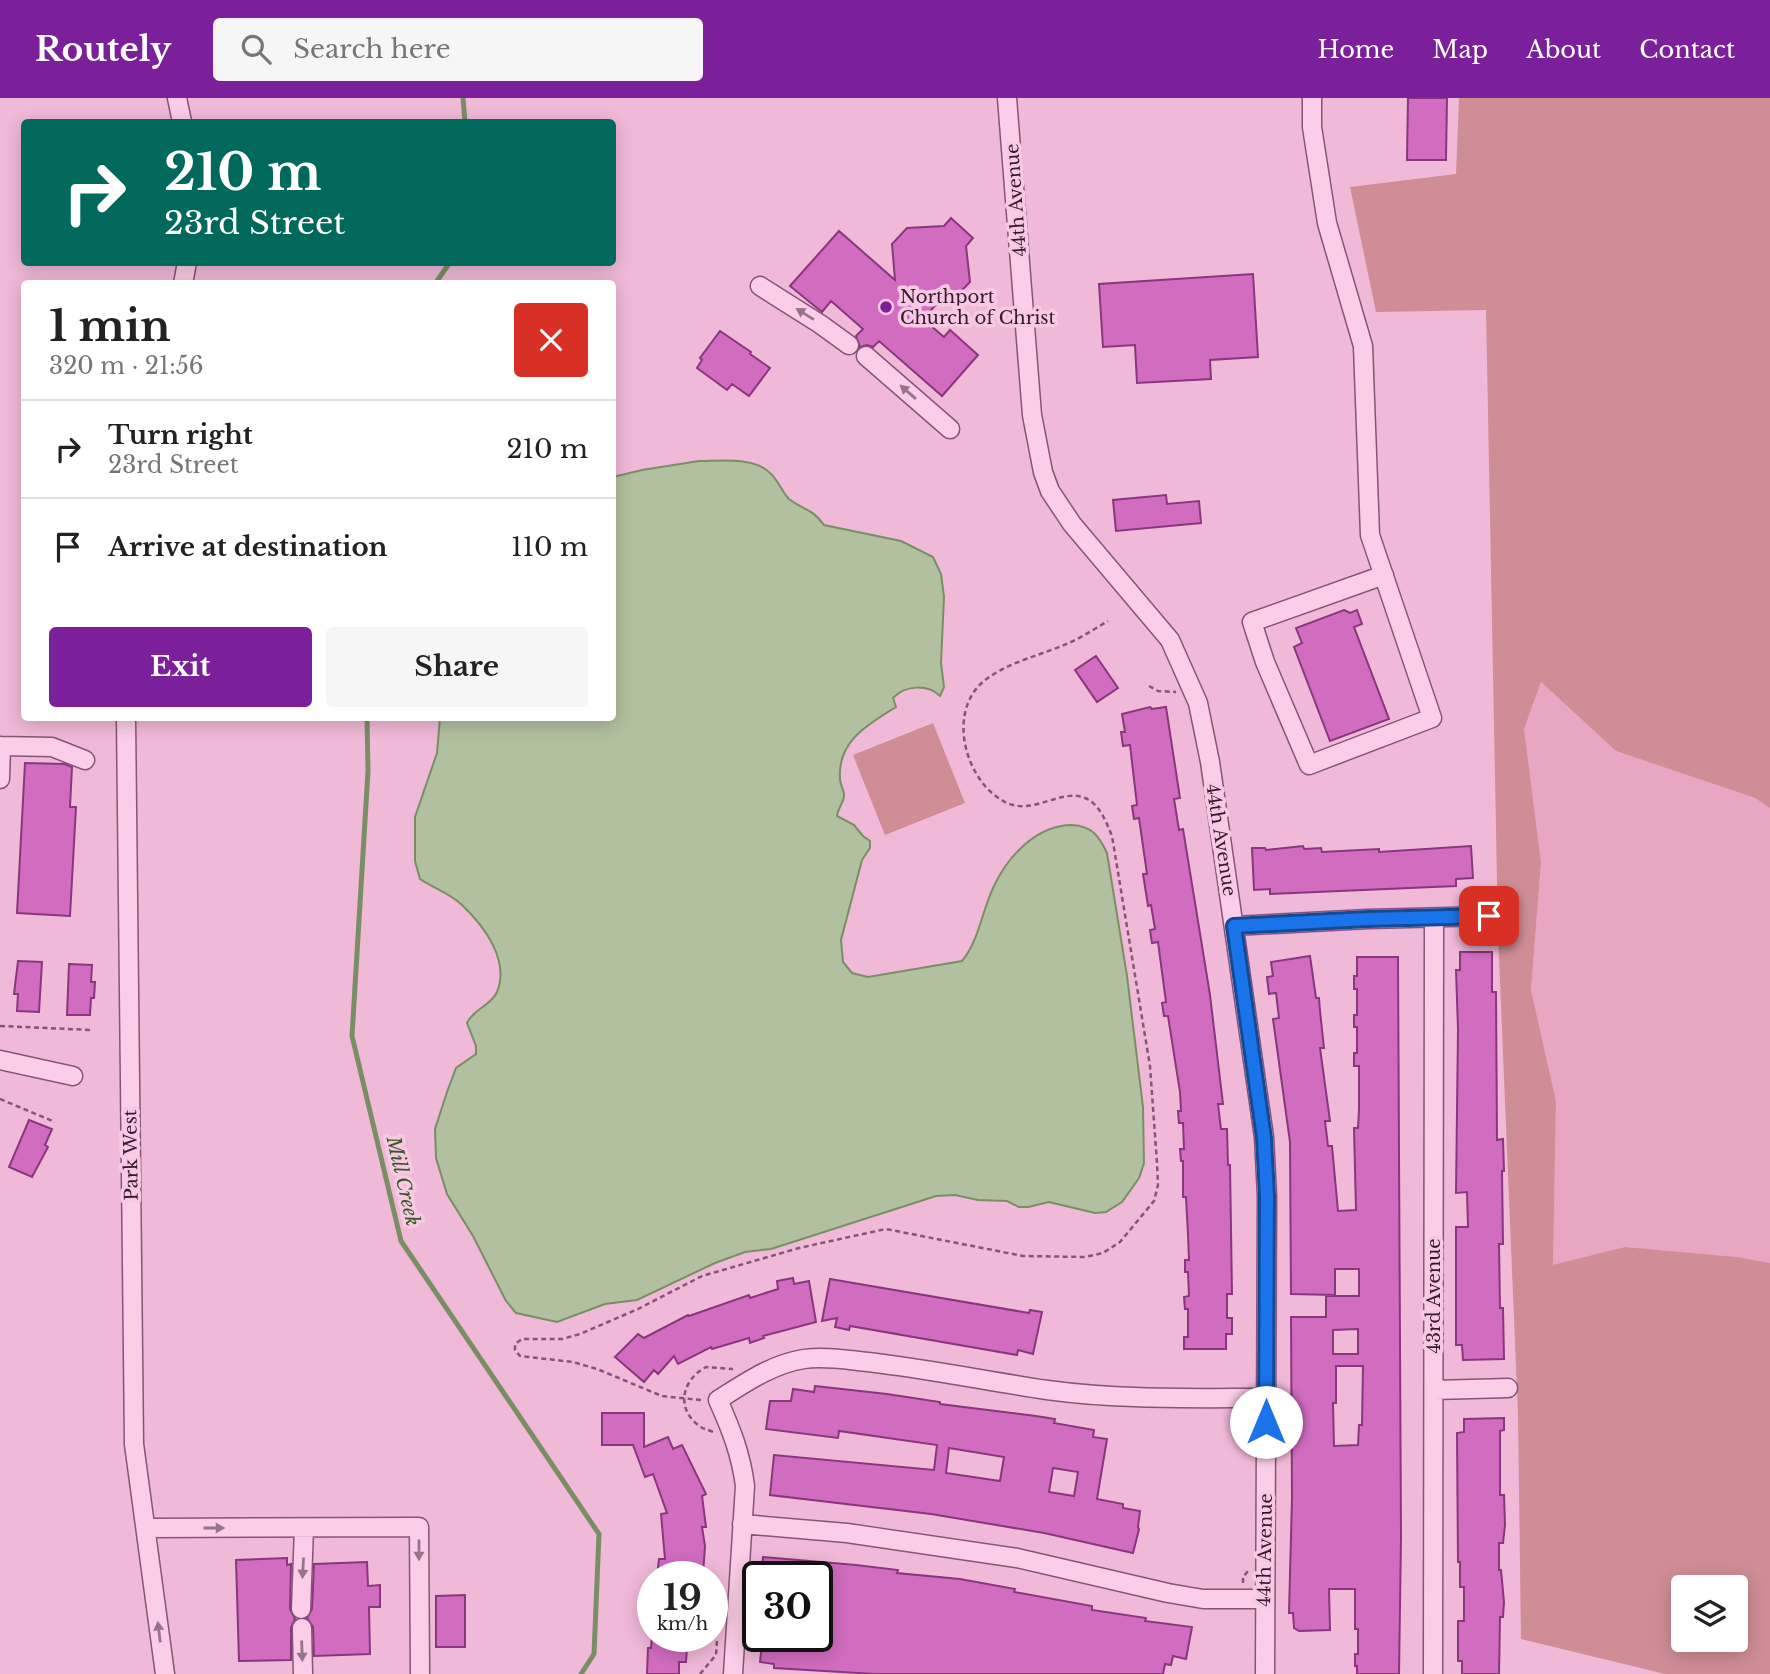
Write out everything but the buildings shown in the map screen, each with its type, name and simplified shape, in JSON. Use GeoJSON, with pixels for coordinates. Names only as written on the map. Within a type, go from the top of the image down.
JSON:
{"type":"FeatureCollection","features":[{"type":"Feature","properties":{"kind":"street"},"geometry":{"type":"LineString","coordinates":[[177,98],[181,119]]}},
{"type":"Feature","properties":{"kind":"street","name":"44th Avenue"},"geometry":{"type":"LineString","coordinates":[[1007,98],[1032,415],[1040,463],[1050,491],[1072,524],[1170,640],[1191,684],[1203,722],[1264,1138],[1267,1196],[1265,1674]]}},
{"type":"Feature","properties":{"kind":"street"},"geometry":{"type":"LineString","coordinates":[[1312,98],[1312,127],[1327,223],[1363,346],[1370,535],[1384,575],[1432,718],[1309,765],[1265,662],[1252,621],[1384,575]]}},
{"type":"Feature","properties":{"kind":"street"},"geometry":{"type":"LineString","coordinates":[[760,286],[849,345]]}},
{"type":"Feature","properties":{"kind":"street"},"geometry":{"type":"LineString","coordinates":[[866,356],[950,429]]}},
{"type":"Feature","properties":{"kind":"street","name":"Park West"},"geometry":{"type":"LineString","coordinates":[[126,721],[134,1444],[165,1674]]}},
{"type":"Feature","properties":{"kind":"street"},"geometry":{"type":"LineString","coordinates":[[0,779],[1,746],[52,747],[85,760]]}},
{"type":"Feature","properties":{"kind":"street"},"geometry":{"type":"LineString","coordinates":[[1234,926],[1489,916]]}},
{"type":"Feature","properties":{"kind":"street","name":"43rd Avenue"},"geometry":{"type":"LineString","coordinates":[[1433,1674],[1434,918]]}},
{"type":"Feature","properties":{"kind":"street"},"geometry":{"type":"LineString","coordinates":[[0,1060],[73,1076]]}},
{"type":"Feature","properties":{"kind":"street"},"geometry":{"type":"LineString","coordinates":[[733,1674],[745,1486],[735,1438],[718,1400],[757,1376],[781,1365],[805,1359],[835,1359],[888,1364],[1092,1396],[1265,1398]]}},
{"type":"Feature","properties":{"kind":"street"},"geometry":{"type":"LineString","coordinates":[[1434,1390],[1508,1388]]}},
{"type":"Feature","properties":{"kind":"street"},"geometry":{"type":"LineString","coordinates":[[742,1524],[847,1533],[930,1544],[1029,1561],[1203,1599],[1264,1599]]}},
{"type":"Feature","properties":{"kind":"street"},"geometry":{"type":"LineString","coordinates":[[146,1528],[419,1527],[420,1674]]}},
{"type":"Feature","properties":{"kind":"street"},"geometry":{"type":"LineString","coordinates":[[301,1609],[304,1528]]}},
{"type":"Feature","properties":{"kind":"street"},"geometry":{"type":"LineString","coordinates":[[302,1629],[303,1674]]}},
{"type":"Feature","properties":{"kind":"path"},"geometry":{"type":"LineString","coordinates":[[718,1400],[662,1396],[573,1362],[520,1356],[515,1350],[515,1344],[522,1339],[562,1339],[580,1334],[638,1309],[702,1276],[799,1248],[886,1229],[900,1230],[965,1247],[1024,1256],[1085,1257],[1103,1253],[1120,1242],[1154,1200],[1158,1185],[1150,1066],[1112,836],[1104,816],[1095,804],[1085,798],[1072,795],[1025,807],[1008,803],[995,794],[982,780],[970,760],[963,722],[965,707],[982,683],[998,672],[1071,642],[1108,621]]}},
{"type":"Feature","properties":{"kind":"path"},"geometry":{"type":"LineString","coordinates":[[1149,685],[1153,690],[1178,692],[1182,695]]}},
{"type":"Feature","properties":{"kind":"path"},"geometry":{"type":"LineString","coordinates":[[0,1026],[91,1030]]}},
{"type":"Feature","properties":{"kind":"path"},"geometry":{"type":"LineString","coordinates":[[0,1099],[55,1122]]}},
{"type":"Feature","properties":{"kind":"path"},"geometry":{"type":"LineString","coordinates":[[717,1434],[701,1428],[692,1420],[686,1412],[683,1399],[690,1380],[699,1370],[718,1367],[738,1371]]}},
{"type":"Feature","properties":{"kind":"path"},"geometry":{"type":"LineString","coordinates":[[1243,1599],[1244,1577],[1251,1565]]}},
{"type":"Feature","properties":{"kind":"path"},"geometry":{"type":"LineString","coordinates":[[700,1674],[716,1652]]}},
{"type":"Feature","properties":{"kind":"shaded area"},"geometry":{"type":"Polygon","coordinates":[[[1459,98],[1770,98],[1770,808],[1755,798],[1616,751],[1541,682],[1524,729],[1541,862],[1531,990],[1556,1101],[1553,1265],[1625,1247],[1737,1257],[1770,1263],[1770,1674],[1665,1674],[1521,1639],[1518,1415],[1498,934],[1486,310],[1376,312],[1350,187],[1456,174],[1459,98]]]}},
{"type":"Feature","properties":{"kind":"shaded area"},"geometry":{"type":"Polygon","coordinates":[[[699,461],[754,464],[772,475],[789,499],[811,512],[824,525],[901,541],[933,557],[941,574],[944,597],[941,663],[944,687],[940,696],[923,688],[910,688],[898,694],[893,698],[896,707],[866,727],[849,744],[840,766],[844,795],[837,816],[854,825],[870,841],[870,848],[862,860],[841,940],[843,962],[852,973],[868,977],[962,961],[976,935],[994,886],[1007,864],[1025,844],[1059,826],[1072,825],[1090,830],[1098,837],[1107,853],[1127,976],[1143,1107],[1144,1163],[1139,1178],[1122,1202],[1106,1212],[1095,1213],[1049,1202],[1019,1207],[1007,1201],[978,1200],[955,1195],[936,1196],[771,1249],[745,1252],[715,1263],[637,1300],[605,1304],[557,1322],[516,1313],[506,1301],[473,1236],[447,1194],[436,1158],[435,1129],[456,1068],[476,1054],[476,1046],[467,1023],[497,992],[500,968],[493,944],[470,913],[452,897],[420,879],[415,861],[415,817],[437,753],[440,721],[616,721],[616,476],[699,461]]]}},
{"type":"Feature","properties":{"kind":"shaded area"},"geometry":{"type":"Polygon","coordinates":[[[1541,682],[1616,751],[1755,798],[1770,808],[1770,1263],[1737,1257],[1625,1247],[1553,1266],[1556,1101],[1531,990],[1541,862],[1524,729],[1541,682]]]}},
{"type":"Feature","properties":{"kind":"shaded area"},"geometry":{"type":"Polygon","coordinates":[[[933,723],[965,803],[885,835],[853,755],[933,723]]]}},
{"type":"Feature","properties":{"kind":"waterway","name":"Mill Creek"},"geometry":{"type":"LineString","coordinates":[[463,98],[465,119]]}},
{"type":"Feature","properties":{"kind":"waterway","name":"Mill Creek"},"geometry":{"type":"LineString","coordinates":[[438,280],[447,266]]}},
{"type":"Feature","properties":{"kind":"waterway","name":"Mill Creek"},"geometry":{"type":"LineString","coordinates":[[367,721],[368,771],[352,1036],[401,1241],[599,1534],[594,1654],[581,1674]]}},
{"type":"Feature","properties":{"kind":"place","name":"Northport Church of Christ"},"geometry":{"type":"Point","coordinates":[886,307]}},
{"type":"Feature","properties":{"kind":"route"},"geometry":{"type":"LineString","coordinates":[[1266,1422],[1267,1196],[1264,1138],[1234,926],[1489,916]]}}]}
